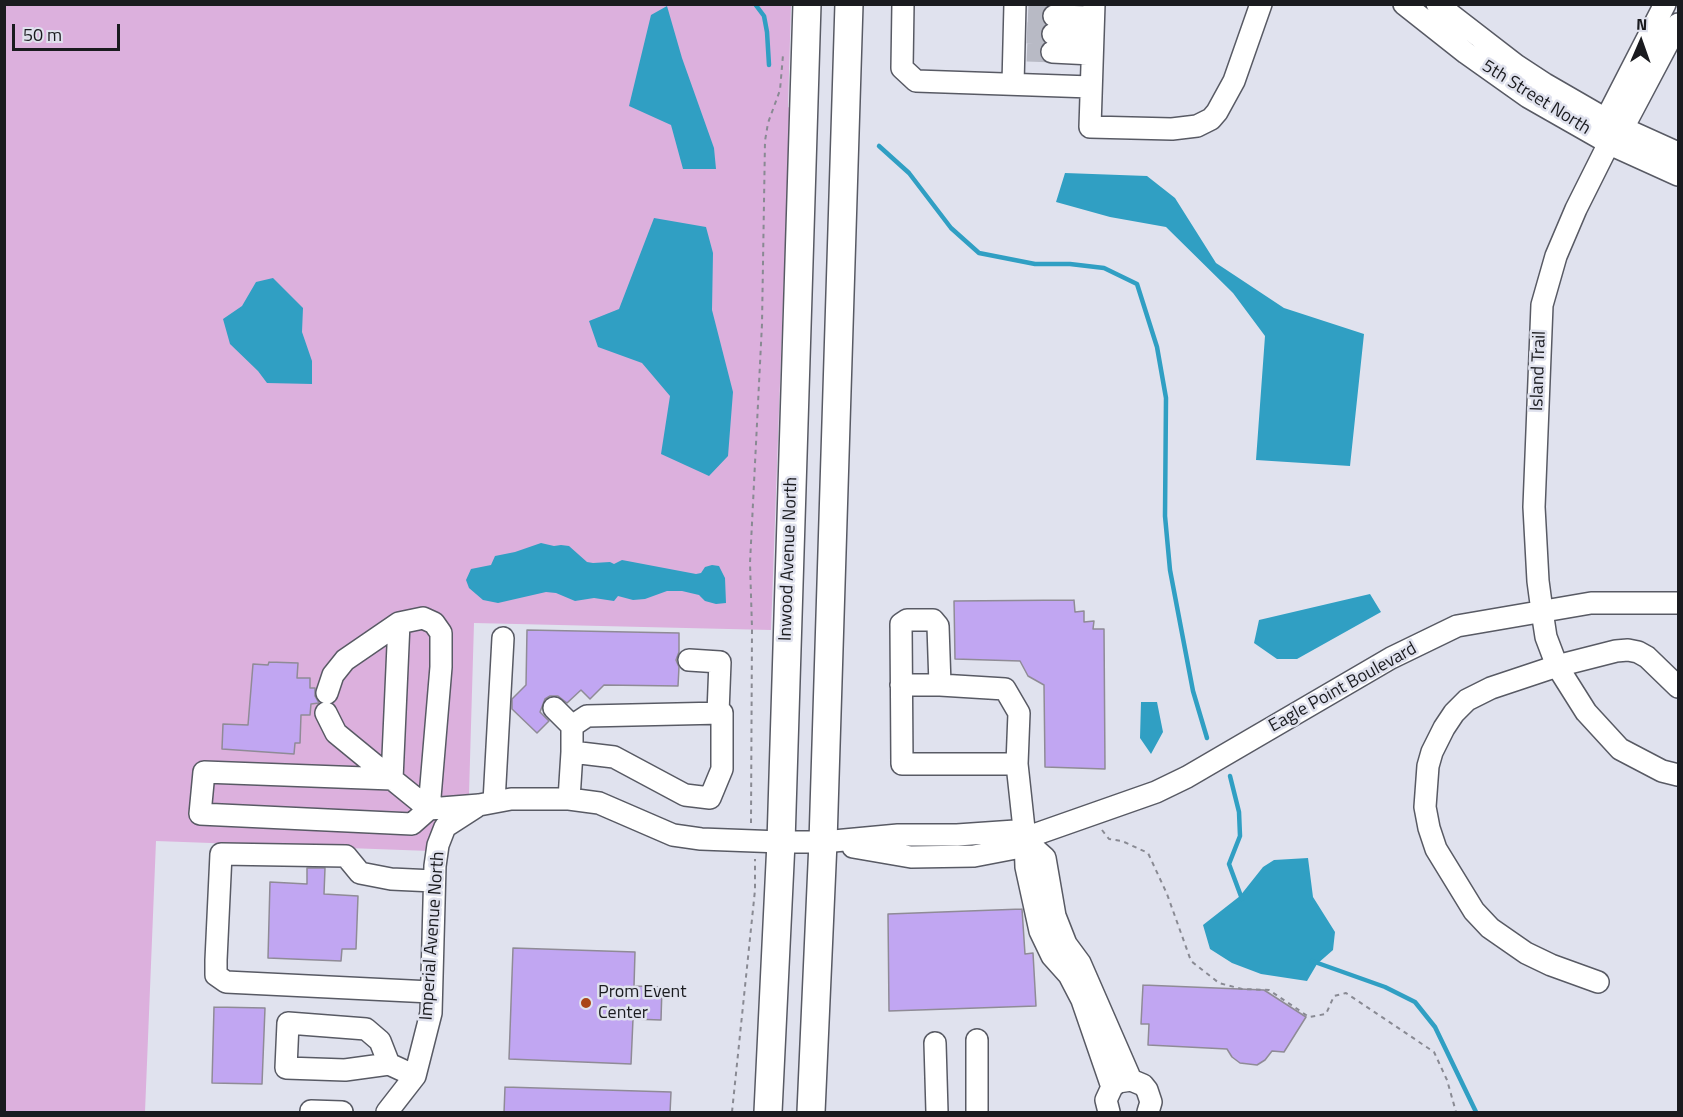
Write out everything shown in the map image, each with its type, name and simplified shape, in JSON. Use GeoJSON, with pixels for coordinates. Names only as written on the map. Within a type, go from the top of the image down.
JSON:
{"type":"FeatureCollection","features":[{"type":"Feature","properties":{"kind":"main road","name":"Inwood Avenue North"},"geometry":{"type":"LineString","coordinates":[[768,1113],[781,842],[807,4]]}},
{"type":"Feature","properties":{"kind":"main road"},"geometry":{"type":"LineString","coordinates":[[811,1113],[823,842],[849,4]]}},
{"type":"Feature","properties":{"kind":"street"},"geometry":{"type":"LineString","coordinates":[[903,4],[902,68],[916,81],[1091,87]]}},
{"type":"Feature","properties":{"kind":"street"},"geometry":{"type":"LineString","coordinates":[[1093,27],[1090,127],[1180,129],[1204,123],[1217,112],[1224,102],[1247,45],[1260,4]]}},
{"type":"Feature","properties":{"kind":"street","name":"5th Street North"},"geometry":{"type":"LineString","coordinates":[[1404,4],[1501,79],[1548,109],[1678,153]]}},
{"type":"Feature","properties":{"kind":"street","name":"5th Street North"},"geometry":{"type":"LineString","coordinates":[[1437,4],[1516,65],[1678,175]]}},
{"type":"Feature","properties":{"kind":"street"},"geometry":{"type":"LineString","coordinates":[[1613,130],[1665,4]]}},
{"type":"Feature","properties":{"kind":"street"},"geometry":{"type":"LineString","coordinates":[[1613,130],[1678,24]]}},
{"type":"Feature","properties":{"kind":"street"},"geometry":{"type":"LineString","coordinates":[[1093,27],[1053,34],[1093,27]]}},
{"type":"Feature","properties":{"kind":"street"},"geometry":{"type":"LineString","coordinates":[[1012,84],[1020,29]]}},
{"type":"Feature","properties":{"kind":"street","name":"Island Trail"},"geometry":{"type":"LineString","coordinates":[[1613,130],[1556,256],[1542,304],[1534,507],[1538,581],[1546,637],[1557,666],[1586,712],[1620,749],[1662,771],[1678,775]]}},
{"type":"Feature","properties":{"kind":"street","name":"Eagle Point Boulevard"},"geometry":{"type":"LineString","coordinates":[[1025,838],[1156,792],[1206,766],[1391,658],[1457,626],[1591,603],[1678,603]]}},
{"type":"Feature","properties":{"kind":"street"},"geometry":{"type":"LineString","coordinates":[[423,618],[434,623],[441,633],[441,667],[429,809],[336,733],[326,703],[333,675],[345,660],[399,623],[423,618]]}},
{"type":"Feature","properties":{"kind":"street"},"geometry":{"type":"LineString","coordinates":[[940,685],[938,626],[933,620],[907,620],[901,624],[902,764],[1017,764]]}},
{"type":"Feature","properties":{"kind":"street"},"geometry":{"type":"LineString","coordinates":[[392,779],[399,623]]}},
{"type":"Feature","properties":{"kind":"street"},"geometry":{"type":"LineString","coordinates":[[486,804],[503,638]]}},
{"type":"Feature","properties":{"kind":"street"},"geometry":{"type":"LineString","coordinates":[[1598,982],[1551,965],[1527,953],[1490,928],[1463,894],[1436,849],[1429,828],[1425,807],[1425,784],[1432,752],[1454,713],[1467,700],[1479,692],[1557,666],[1628,650],[1647,657],[1678,687]]}},
{"type":"Feature","properties":{"kind":"street"},"geometry":{"type":"LineString","coordinates":[[689,660],[720,662],[718,713]]}},
{"type":"Feature","properties":{"kind":"street"},"geometry":{"type":"LineString","coordinates":[[901,685],[1005,689],[1018,713],[1017,764],[1025,838]]}},
{"type":"Feature","properties":{"kind":"street"},"geometry":{"type":"LineString","coordinates":[[554,708],[572,726],[569,799]]}},
{"type":"Feature","properties":{"kind":"street"},"geometry":{"type":"LineString","coordinates":[[572,726],[587,716],[722,713],[722,769],[710,798],[685,795],[614,757],[572,753]]}},
{"type":"Feature","properties":{"kind":"street"},"geometry":{"type":"LineString","coordinates":[[392,779],[204,772],[200,814],[412,824],[429,809],[486,804],[511,799],[569,799],[599,803],[673,834],[701,839],[823,842],[898,835],[957,835],[1015,831],[1045,858],[1055,916],[1066,944],[1080,963],[1122,1083]]}},
{"type":"Feature","properties":{"kind":"street","name":"Imperial Avenue North"},"geometry":{"type":"LineString","coordinates":[[387,1113],[415,1076],[430,1013],[434,881],[438,845],[445,827],[486,804]]}},
{"type":"Feature","properties":{"kind":"street"},"geometry":{"type":"LineString","coordinates":[[431,992],[226,982],[216,975],[216,960],[222,854],[346,856],[360,873],[392,879],[434,881]]}},
{"type":"Feature","properties":{"kind":"street"},"geometry":{"type":"LineString","coordinates":[[389,1064],[380,1041],[366,1029],[288,1023],[286,1068],[345,1070],[389,1064],[415,1076]]}},
{"type":"Feature","properties":{"kind":"street"},"geometry":{"type":"LineString","coordinates":[[977,1040],[977,1113]]}},
{"type":"Feature","properties":{"kind":"street"},"geometry":{"type":"LineString","coordinates":[[935,1043],[937,1113]]}},
{"type":"Feature","properties":{"kind":"street"},"geometry":{"type":"LineString","coordinates":[[1109,1113],[1106,1100],[1122,1083]]}},
{"type":"Feature","properties":{"kind":"street"},"geometry":{"type":"LineString","coordinates":[[1122,1083],[1143,1085],[1151,1102],[1148,1113]]}},
{"type":"Feature","properties":{"kind":"street"},"geometry":{"type":"LineString","coordinates":[[311,1111],[342,1113]]}},
{"type":"Feature","properties":{"kind":"path"},"geometry":{"type":"LineString","coordinates":[[750,821],[752,636],[750,562],[762,324],[765,141],[768,123],[780,90],[783,48]]}},
{"type":"Feature","properties":{"kind":"path"},"geometry":{"type":"LineString","coordinates":[[1094,814],[1109,839],[1122,841],[1148,854],[1167,894],[1191,961],[1220,983],[1242,989],[1269,990],[1310,1017],[1326,1014],[1334,996],[1346,993],[1434,1052],[1447,1080],[1456,1113]]}},
{"type":"Feature","properties":{"kind":"path"},"geometry":{"type":"LineString","coordinates":[[732,1113],[754,897],[755,862]]}},
{"type":"Feature","properties":{"kind":"shaded area"},"geometry":{"type":"Polygon","coordinates":[[[5,5],[791,5],[788,107],[790,108],[771,630],[474,623],[469,794],[465,796],[430,851],[156,841],[145,1112],[5,1112],[5,5]]]}},
{"type":"Feature","properties":{"kind":"water"},"geometry":{"type":"Polygon","coordinates":[[[667,6],[682,58],[714,148],[716,169],[683,169],[671,125],[629,106],[651,15],[667,6]]]}},
{"type":"Feature","properties":{"kind":"water"},"geometry":{"type":"Polygon","coordinates":[[[1065,173],[1147,176],[1175,198],[1216,263],[1284,308],[1364,334],[1350,466],[1256,460],[1265,336],[1233,293],[1166,227],[1110,217],[1056,202],[1065,173]]]}},
{"type":"Feature","properties":{"kind":"water"},"geometry":{"type":"Polygon","coordinates":[[[654,218],[706,227],[713,253],[712,310],[733,392],[728,456],[709,476],[661,454],[670,396],[642,363],[598,347],[589,321],[619,309],[654,218]]]}},
{"type":"Feature","properties":{"kind":"water"},"geometry":{"type":"Polygon","coordinates":[[[273,278],[303,308],[302,332],[312,361],[312,384],[267,383],[230,344],[223,319],[242,306],[256,282],[273,278]]]}},
{"type":"Feature","properties":{"kind":"water"},"geometry":{"type":"Polygon","coordinates":[[[541,543],[569,546],[587,562],[593,563],[610,562],[614,564],[622,560],[696,574],[701,573],[705,567],[719,566],[725,578],[726,603],[716,604],[705,601],[699,595],[682,591],[667,591],[645,599],[633,600],[618,596],[614,601],[594,598],[575,601],[556,593],[546,592],[498,603],[483,600],[469,588],[466,580],[471,569],[491,565],[495,556],[541,543]]]}},
{"type":"Feature","properties":{"kind":"water"},"geometry":{"type":"Polygon","coordinates":[[[1370,594],[1381,612],[1297,659],[1277,659],[1254,643],[1259,620],[1370,594]]]}},
{"type":"Feature","properties":{"kind":"water"},"geometry":{"type":"Polygon","coordinates":[[[1141,702],[1157,702],[1163,732],[1151,754],[1140,738],[1141,702]]]}},
{"type":"Feature","properties":{"kind":"water"},"geometry":{"type":"Polygon","coordinates":[[[1308,858],[1313,897],[1335,932],[1333,950],[1317,964],[1307,981],[1261,974],[1232,963],[1210,949],[1203,925],[1240,896],[1263,867],[1274,860],[1308,858]]]}},
{"type":"Feature","properties":{"kind":"building"},"geometry":{"type":"Polygon","coordinates":[[[1074,600],[1075,612],[1084,611],[1084,622],[1094,621],[1093,629],[1104,629],[1105,769],[1045,767],[1044,685],[1028,676],[1020,661],[955,659],[954,601],[1074,600]]]}},
{"type":"Feature","properties":{"kind":"building"},"geometry":{"type":"Polygon","coordinates":[[[527,630],[679,633],[679,652],[676,660],[679,667],[678,686],[604,685],[590,699],[581,690],[567,703],[558,696],[550,696],[545,699],[540,712],[549,721],[537,733],[512,709],[512,699],[526,685],[527,630]]]}},
{"type":"Feature","properties":{"kind":"building"},"geometry":{"type":"Polygon","coordinates":[[[269,662],[298,663],[297,678],[310,678],[310,688],[315,688],[315,696],[319,703],[311,704],[310,715],[301,715],[300,743],[295,743],[294,754],[222,749],[223,724],[248,725],[253,664],[268,665],[269,662]]]}},
{"type":"Feature","properties":{"kind":"building"},"geometry":{"type":"Polygon","coordinates":[[[307,868],[325,868],[324,894],[358,896],[356,949],[342,949],[341,961],[268,958],[270,882],[307,884],[307,868]]]}},
{"type":"Feature","properties":{"kind":"building"},"geometry":{"type":"Polygon","coordinates":[[[1022,909],[1025,954],[1033,953],[1036,1006],[889,1011],[888,914],[1022,909]]]}},
{"type":"Feature","properties":{"kind":"building","name":"Prom Event Center"},"geometry":{"type":"Polygon","coordinates":[[[513,948],[635,952],[634,986],[662,987],[661,1020],[633,1019],[631,1064],[509,1059],[513,948]]]}},
{"type":"Feature","properties":{"kind":"building"},"geometry":{"type":"Polygon","coordinates":[[[1143,985],[1264,990],[1306,1017],[1284,1052],[1272,1051],[1265,1060],[1257,1065],[1240,1063],[1227,1049],[1148,1045],[1149,1024],[1141,1024],[1143,985]]]}},
{"type":"Feature","properties":{"kind":"building"},"geometry":{"type":"Polygon","coordinates":[[[214,1007],[265,1008],[262,1084],[212,1083],[214,1007]]]}},
{"type":"Feature","properties":{"kind":"building"},"geometry":{"type":"Polygon","coordinates":[[[505,1087],[671,1092],[670,1113],[504,1113],[505,1087]]]}},
{"type":"Feature","properties":{"kind":"waterway"},"geometry":{"type":"LineString","coordinates":[[755,4],[764,16],[769,65]]}},
{"type":"Feature","properties":{"kind":"waterway"},"geometry":{"type":"LineString","coordinates":[[879,146],[909,173],[951,228],[979,253],[1035,264],[1070,264],[1104,268],[1137,284],[1157,347],[1166,398],[1165,516],[1170,570],[1193,691],[1207,738]]}},
{"type":"Feature","properties":{"kind":"waterway"},"geometry":{"type":"LineString","coordinates":[[1230,776],[1239,812],[1240,836],[1229,864],[1242,899]]}},
{"type":"Feature","properties":{"kind":"waterway"},"geometry":{"type":"LineString","coordinates":[[1312,961],[1385,987],[1415,1002],[1435,1027],[1476,1112]]}},
{"type":"Feature","properties":{"kind":"tunnel"},"geometry":{"type":"LineString","coordinates":[[1028,15],[1054,16]]}},
{"type":"Feature","properties":{"kind":"tunnel"},"geometry":{"type":"LineString","coordinates":[[1027,33],[1053,34]]}},
{"type":"Feature","properties":{"kind":"tunnel"},"geometry":{"type":"LineString","coordinates":[[1027,51],[1052,52]]}},
{"type":"Feature","properties":{"kind":"place","name":"Prom Event Center"},"geometry":{"type":"Point","coordinates":[586,1003]}}]}
